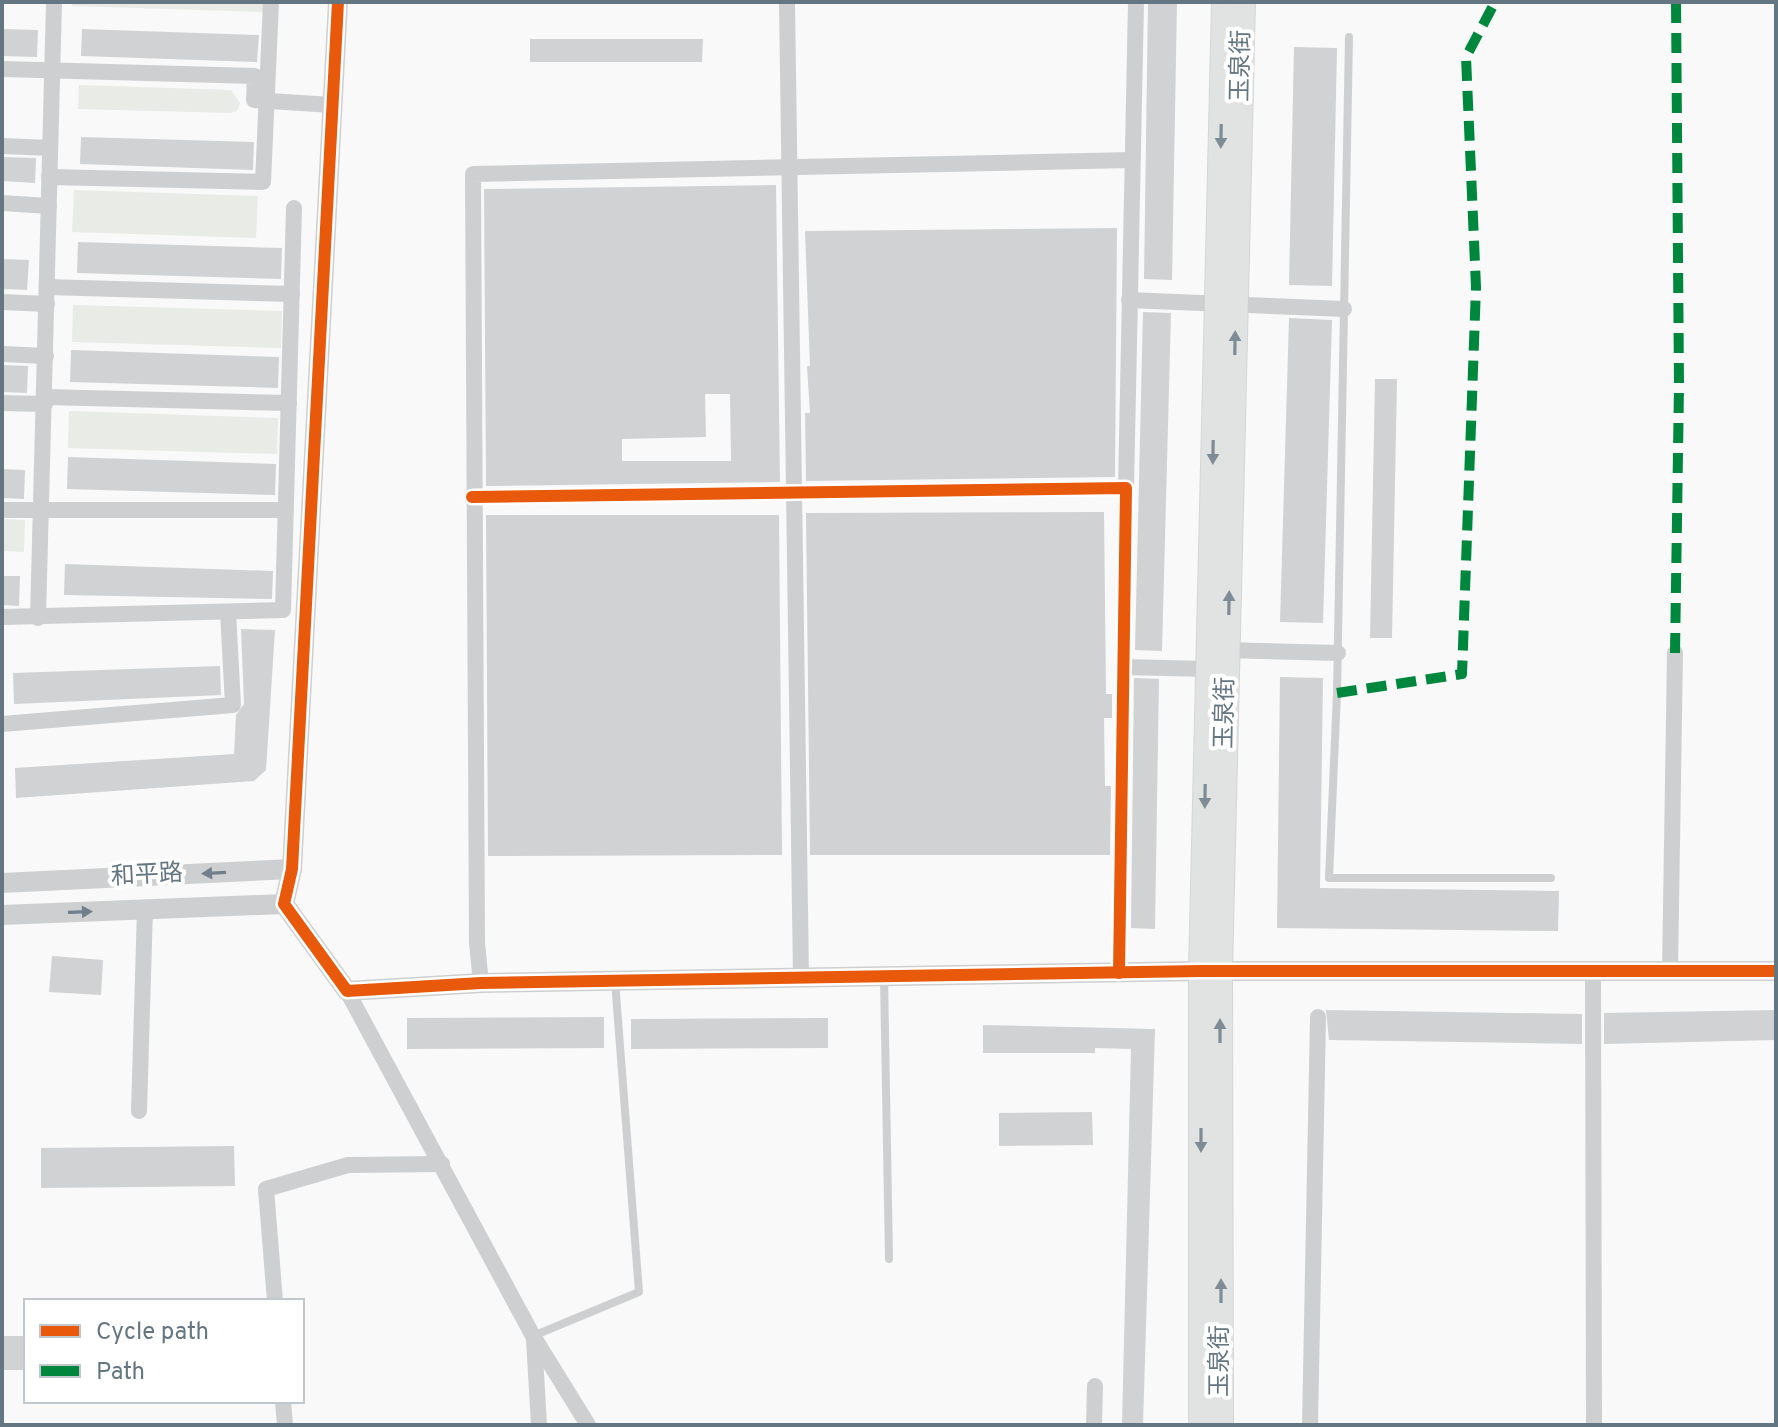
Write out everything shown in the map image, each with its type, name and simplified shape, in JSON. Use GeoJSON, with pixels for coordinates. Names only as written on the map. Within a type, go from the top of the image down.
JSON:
{"type":"FeatureCollection","features":[{"type":"Feature","properties":{"kind":"main road","name":"玉泉街"},"geometry":{"type":"LineString","coordinates":[[1224,2],[1226,304]]}},
{"type":"Feature","properties":{"kind":"main road","name":"玉泉街"},"geometry":{"type":"LineString","coordinates":[[1201,1425],[1215,656],[1226,304],[1243,2]]}},
{"type":"Feature","properties":{"kind":"main road","name":"玉泉街"},"geometry":{"type":"LineString","coordinates":[[1211,971],[1221,1425]]}},
{"type":"Feature","properties":{"kind":"street"},"geometry":{"type":"LineString","coordinates":[[38,618],[54,2]]}},
{"type":"Feature","properties":{"kind":"street"},"geometry":{"type":"LineString","coordinates":[[49,177],[263,182],[271,2]]}},
{"type":"Feature","properties":{"kind":"street"},"geometry":{"type":"LineString","coordinates":[[338,2],[292,869],[284,904],[347,991],[533,1336],[588,1425]]}},
{"type":"Feature","properties":{"kind":"street"},"geometry":{"type":"LineString","coordinates":[[787,2],[801,978]]}},
{"type":"Feature","properties":{"kind":"street"},"geometry":{"type":"LineString","coordinates":[[1119,973],[1136,2]]}},
{"type":"Feature","properties":{"kind":"street"},"geometry":{"type":"LineString","coordinates":[[2,69],[255,76],[254,100],[332,105]]}},
{"type":"Feature","properties":{"kind":"street"},"geometry":{"type":"LineString","coordinates":[[2,146],[50,148]]}},
{"type":"Feature","properties":{"kind":"street"},"geometry":{"type":"LineString","coordinates":[[481,983],[477,943],[472,497],[473,174],[1132,160]]}},
{"type":"Feature","properties":{"kind":"street"},"geometry":{"type":"LineString","coordinates":[[2,203],[49,206]]}},
{"type":"Feature","properties":{"kind":"street"},"geometry":{"type":"LineString","coordinates":[[2,617],[283,610],[294,208]]}},
{"type":"Feature","properties":{"kind":"street"},"geometry":{"type":"LineString","coordinates":[[47,287],[292,294]]}},
{"type":"Feature","properties":{"kind":"street"},"geometry":{"type":"LineString","coordinates":[[1129,300],[1344,309]]}},
{"type":"Feature","properties":{"kind":"street"},"geometry":{"type":"LineString","coordinates":[[2,302],[47,304]]}},
{"type":"Feature","properties":{"kind":"street"},"geometry":{"type":"LineString","coordinates":[[2,354],[46,356]]}},
{"type":"Feature","properties":{"kind":"street"},"geometry":{"type":"LineString","coordinates":[[2,403],[45,400],[289,403]]}},
{"type":"Feature","properties":{"kind":"street"},"geometry":{"type":"LineString","coordinates":[[472,497],[1126,488]]}},
{"type":"Feature","properties":{"kind":"street"},"geometry":{"type":"LineString","coordinates":[[2,510],[286,510]]}},
{"type":"Feature","properties":{"kind":"street"},"geometry":{"type":"LineString","coordinates":[[2,724],[233,705],[228,612]]}},
{"type":"Feature","properties":{"kind":"street"},"geometry":{"type":"LineString","coordinates":[[1123,667],[1215,656],[1338,653]]}},
{"type":"Feature","properties":{"kind":"street"},"geometry":{"type":"LineString","coordinates":[[1670,971],[1675,653]]}},
{"type":"Feature","properties":{"kind":"street","name":"和平路"},"geometry":{"type":"LineString","coordinates":[[2,883],[292,869]]}},
{"type":"Feature","properties":{"kind":"street","name":"和平路"},"geometry":{"type":"LineString","coordinates":[[2,915],[284,904]]}},
{"type":"Feature","properties":{"kind":"street"},"geometry":{"type":"LineString","coordinates":[[139,1111],[145,909]]}},
{"type":"Feature","properties":{"kind":"street"},"geometry":{"type":"LineString","coordinates":[[347,991],[481,983],[1211,971],[1776,971]]}},
{"type":"Feature","properties":{"kind":"street"},"geometry":{"type":"LineString","coordinates":[[1593,971],[1594,1425]]}},
{"type":"Feature","properties":{"kind":"street"},"geometry":{"type":"LineString","coordinates":[[1310,1425],[1318,1017]]}},
{"type":"Feature","properties":{"kind":"street"},"geometry":{"type":"LineString","coordinates":[[275,1299],[266,1189],[348,1165],[442,1164]]}},
{"type":"Feature","properties":{"kind":"street"},"geometry":{"type":"LineString","coordinates":[[533,1336],[539,1425]]}},
{"type":"Feature","properties":{"kind":"street"},"geometry":{"type":"LineString","coordinates":[[1094,1425],[1095,1386]]}},
{"type":"Feature","properties":{"kind":"street"},"geometry":{"type":"LineString","coordinates":[[283,1403],[285,1425]]}},
{"type":"Feature","properties":{"kind":"lane"},"geometry":{"type":"LineString","coordinates":[[1349,37],[1338,653],[1329,878],[1551,878]]}},
{"type":"Feature","properties":{"kind":"lane"},"geometry":{"type":"LineString","coordinates":[[884,976],[889,1259]]}},
{"type":"Feature","properties":{"kind":"lane"},"geometry":{"type":"LineString","coordinates":[[533,1336],[639,1292],[615,981]]}},
{"type":"Feature","properties":{"kind":"shaded area"},"geometry":{"type":"Polygon","coordinates":[[[73,2],[264,2],[264,12],[72,6],[73,2]]]}},
{"type":"Feature","properties":{"kind":"shaded area"},"geometry":{"type":"Polygon","coordinates":[[[79,85],[231,90],[240,103],[237,111],[231,113],[78,109],[79,85]]]}},
{"type":"Feature","properties":{"kind":"shaded area"},"geometry":{"type":"Polygon","coordinates":[[[74,190],[258,196],[256,238],[72,232],[74,190]]]}},
{"type":"Feature","properties":{"kind":"shaded area"},"geometry":{"type":"Polygon","coordinates":[[[73,305],[282,311],[281,348],[72,342],[73,305]]]}},
{"type":"Feature","properties":{"kind":"shaded area"},"geometry":{"type":"Polygon","coordinates":[[[69,411],[278,418],[277,454],[68,448],[69,411]]]}},
{"type":"Feature","properties":{"kind":"shaded area"},"geometry":{"type":"Polygon","coordinates":[[[2,519],[25,520],[24,552],[2,551],[2,519]]]}},
{"type":"Feature","properties":{"kind":"building"},"geometry":{"type":"Polygon","coordinates":[[[1148,2],[1177,2],[1172,280],[1144,279],[1148,2]]]}},
{"type":"Feature","properties":{"kind":"building"},"geometry":{"type":"Polygon","coordinates":[[[2,29],[38,30],[37,57],[2,56],[2,29]]]}},
{"type":"Feature","properties":{"kind":"building"},"geometry":{"type":"Polygon","coordinates":[[[82,29],[259,35],[257,62],[81,56],[82,29]]]}},
{"type":"Feature","properties":{"kind":"building"},"geometry":{"type":"Polygon","coordinates":[[[530,39],[703,39],[702,62],[530,62],[530,39]]]}},
{"type":"Feature","properties":{"kind":"building"},"geometry":{"type":"Polygon","coordinates":[[[1294,47],[1337,48],[1332,286],[1289,285],[1294,47]]]}},
{"type":"Feature","properties":{"kind":"building"},"geometry":{"type":"Polygon","coordinates":[[[81,137],[254,142],[253,170],[80,164],[81,137]]]}},
{"type":"Feature","properties":{"kind":"building"},"geometry":{"type":"Polygon","coordinates":[[[2,157],[36,158],[35,183],[2,181],[2,157]]]}},
{"type":"Feature","properties":{"kind":"building"},"geometry":{"type":"Polygon","coordinates":[[[776,185],[780,482],[486,486],[484,189],[776,185]],[[705,394],[706,437],[622,439],[622,461],[731,461],[730,394],[705,394]]]}},
{"type":"Feature","properties":{"kind":"building"},"geometry":{"type":"Polygon","coordinates":[[[1117,228],[1115,477],[806,481],[805,413],[810,413],[807,366],[810,366],[805,231],[1117,228]]]}},
{"type":"Feature","properties":{"kind":"building"},"geometry":{"type":"Polygon","coordinates":[[[78,242],[282,248],[281,279],[77,273],[78,242]]]}},
{"type":"Feature","properties":{"kind":"building"},"geometry":{"type":"Polygon","coordinates":[[[2,259],[29,260],[27,290],[2,289],[2,259]]]}},
{"type":"Feature","properties":{"kind":"building"},"geometry":{"type":"Polygon","coordinates":[[[1143,312],[1171,313],[1162,651],[1135,650],[1143,312]]]}},
{"type":"Feature","properties":{"kind":"building"},"geometry":{"type":"Polygon","coordinates":[[[1289,318],[1332,320],[1323,623],[1280,622],[1289,318]]]}},
{"type":"Feature","properties":{"kind":"building"},"geometry":{"type":"Polygon","coordinates":[[[71,350],[279,357],[278,388],[70,382],[71,350]]]}},
{"type":"Feature","properties":{"kind":"building"},"geometry":{"type":"Polygon","coordinates":[[[2,365],[28,366],[27,393],[2,392],[2,365]]]}},
{"type":"Feature","properties":{"kind":"building"},"geometry":{"type":"Polygon","coordinates":[[[1375,379],[1397,379],[1392,638],[1370,638],[1375,379]]]}},
{"type":"Feature","properties":{"kind":"building"},"geometry":{"type":"Polygon","coordinates":[[[68,457],[276,464],[275,495],[67,489],[68,457]]]}},
{"type":"Feature","properties":{"kind":"building"},"geometry":{"type":"Polygon","coordinates":[[[2,469],[25,470],[24,499],[2,498],[2,469]]]}},
{"type":"Feature","properties":{"kind":"building"},"geometry":{"type":"Polygon","coordinates":[[[1104,512],[1106,694],[1112,694],[1112,718],[1104,718],[1105,786],[1111,786],[1110,855],[810,855],[806,513],[1104,512]]]}},
{"type":"Feature","properties":{"kind":"building"},"geometry":{"type":"Polygon","coordinates":[[[486,515],[779,515],[782,855],[488,856],[486,515]]]}},
{"type":"Feature","properties":{"kind":"building"},"geometry":{"type":"Polygon","coordinates":[[[65,564],[273,571],[272,599],[64,595],[65,564]]]}},
{"type":"Feature","properties":{"kind":"building"},"geometry":{"type":"Polygon","coordinates":[[[2,576],[20,576],[19,606],[2,605],[2,576]]]}},
{"type":"Feature","properties":{"kind":"building"},"geometry":{"type":"Polygon","coordinates":[[[241,629],[275,630],[266,770],[254,781],[16,798],[15,768],[234,754],[236,715],[244,704],[241,629]]]}},
{"type":"Feature","properties":{"kind":"building"},"geometry":{"type":"Polygon","coordinates":[[[220,666],[221,695],[14,704],[13,673],[220,666]]]}},
{"type":"Feature","properties":{"kind":"building"},"geometry":{"type":"Polygon","coordinates":[[[1280,677],[1323,678],[1320,888],[1559,891],[1558,931],[1277,928],[1280,677]]]}},
{"type":"Feature","properties":{"kind":"building"},"geometry":{"type":"Polygon","coordinates":[[[1134,678],[1159,679],[1155,929],[1131,928],[1134,678]]]}},
{"type":"Feature","properties":{"kind":"building"},"geometry":{"type":"Polygon","coordinates":[[[52,956],[103,960],[101,995],[49,992],[52,956]]]}},
{"type":"Feature","properties":{"kind":"building"},"geometry":{"type":"Polygon","coordinates":[[[1326,1010],[1582,1014],[1582,1044],[1329,1040],[1326,1010]]]}},
{"type":"Feature","properties":{"kind":"building"},"geometry":{"type":"Polygon","coordinates":[[[1776,1010],[1776,1040],[1604,1044],[1604,1013],[1776,1010]]]}},
{"type":"Feature","properties":{"kind":"building"},"geometry":{"type":"Polygon","coordinates":[[[604,1017],[604,1048],[407,1049],[407,1018],[604,1017]]]}},
{"type":"Feature","properties":{"kind":"building"},"geometry":{"type":"Polygon","coordinates":[[[828,1018],[828,1048],[631,1049],[631,1019],[828,1018]]]}},
{"type":"Feature","properties":{"kind":"building"},"geometry":{"type":"Polygon","coordinates":[[[983,1025],[1155,1029],[1143,1425],[1122,1425],[1131,1049],[1095,1048],[1095,1053],[983,1053],[983,1025]]]}},
{"type":"Feature","properties":{"kind":"building"},"geometry":{"type":"Polygon","coordinates":[[[1092,1112],[1093,1145],[999,1146],[999,1113],[1092,1112]]]}},
{"type":"Feature","properties":{"kind":"building"},"geometry":{"type":"Polygon","coordinates":[[[234,1146],[235,1186],[41,1188],[41,1148],[234,1146]]]}},
{"type":"Feature","properties":{"kind":"building"},"geometry":{"type":"Polygon","coordinates":[[[2,1336],[24,1336],[24,1370],[2,1370],[2,1336]]]}},
{"type":"Feature","properties":{"kind":"marked path"},"geometry":{"type":"LineString","coordinates":[[1337,693],[1462,674],[1476,287],[1466,57],[1495,2]]}},
{"type":"Feature","properties":{"kind":"marked path"},"geometry":{"type":"LineString","coordinates":[[1675,653],[1679,386],[1676,2]]}},
{"type":"Feature","properties":{"kind":"cycle path"},"geometry":{"type":"LineString","coordinates":[[338,2],[292,869],[284,904],[347,991],[481,983],[1201,971],[1776,971]]}},
{"type":"Feature","properties":{"kind":"cycle path"},"geometry":{"type":"LineString","coordinates":[[472,497],[1126,488],[1119,973]]}}]}
